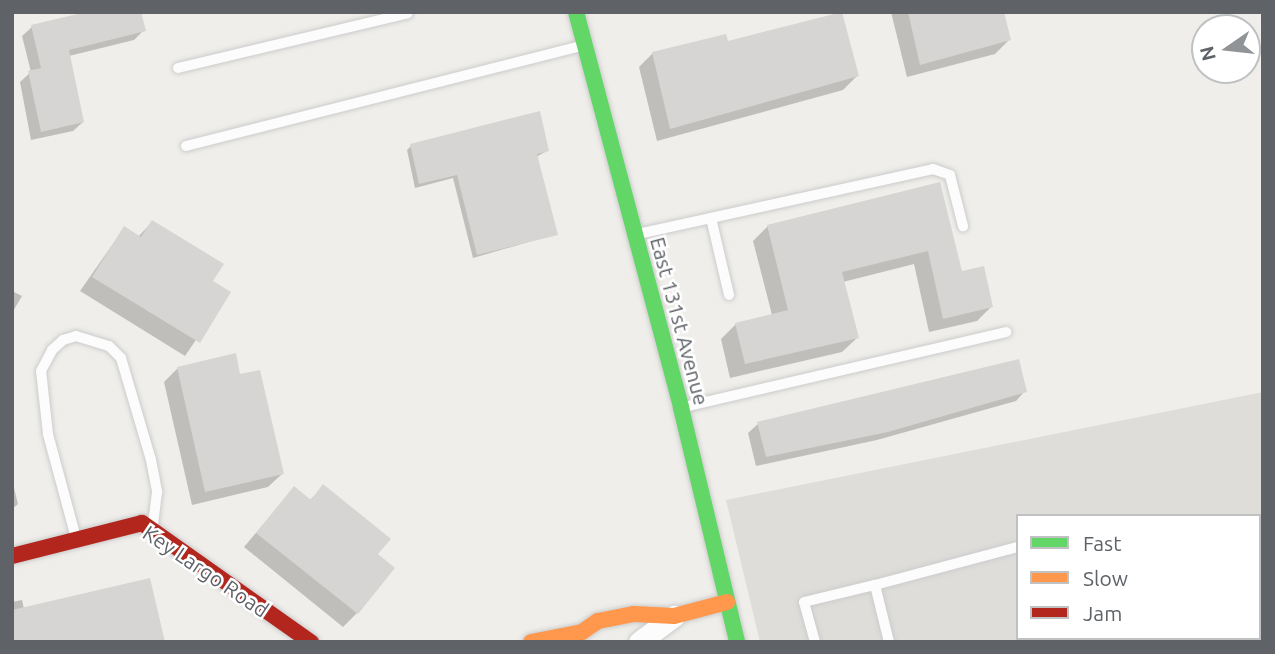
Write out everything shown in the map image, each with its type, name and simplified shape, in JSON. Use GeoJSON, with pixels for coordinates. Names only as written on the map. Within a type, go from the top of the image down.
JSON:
{"type":"FeatureCollection","features":[{"type":"Feature","properties":{"kind":"street","name":"East 131st Avenue"},"geometry":{"type":"LineString","coordinates":[[576,12],[681,408],[737,642]]}},
{"type":"Feature","properties":{"kind":"street","name":"Key Largo Road"},"geometry":{"type":"LineString","coordinates":[[12,556],[142,523],[311,642]]}},
{"type":"Feature","properties":{"kind":"street"},"geometry":{"type":"LineString","coordinates":[[531,642],[583,637],[598,621],[634,614],[674,616],[727,602]]}},
{"type":"Feature","properties":{"kind":"street"},"geometry":{"type":"LineString","coordinates":[[639,642],[674,616]]}},
{"type":"Feature","properties":{"kind":"lane"},"geometry":{"type":"LineString","coordinates":[[178,68],[408,13]]}},
{"type":"Feature","properties":{"kind":"lane"},"geometry":{"type":"LineString","coordinates":[[186,146],[584,46]]}},
{"type":"Feature","properties":{"kind":"lane"},"geometry":{"type":"LineString","coordinates":[[635,235],[933,169],[950,176],[963,226]]}},
{"type":"Feature","properties":{"kind":"lane"},"geometry":{"type":"LineString","coordinates":[[711,218],[729,295]]}},
{"type":"Feature","properties":{"kind":"lane"},"geometry":{"type":"LineString","coordinates":[[681,408],[1006,332]]}},
{"type":"Feature","properties":{"kind":"lane"},"geometry":{"type":"LineString","coordinates":[[76,540],[48,433],[41,371],[52,350],[63,340],[76,337],[109,346],[121,358],[157,492],[153,530]]}},
{"type":"Feature","properties":{"kind":"lane"},"geometry":{"type":"LineString","coordinates":[[815,642],[804,602],[1016,548]]}},
{"type":"Feature","properties":{"kind":"lane"},"geometry":{"type":"LineString","coordinates":[[875,585],[889,642]]}},
{"type":"Feature","properties":{"kind":"shaded area"},"geometry":{"type":"Polygon","coordinates":[[[1263,392],[1263,642],[760,642],[726,500],[1263,392]]]}},
{"type":"Feature","properties":{"kind":"building"},"geometry":{"type":"Polygon","coordinates":[[[86,12],[141,12],[146,31],[69,50],[84,122],[41,132],[28,71],[41,68],[31,25],[86,12]]]}},
{"type":"Feature","properties":{"kind":"building"},"geometry":{"type":"Polygon","coordinates":[[[842,12],[859,76],[670,129],[652,52],[726,34],[728,41],[842,12]]]}},
{"type":"Feature","properties":{"kind":"building"},"geometry":{"type":"Polygon","coordinates":[[[908,12],[1004,12],[1011,40],[920,65],[908,12]]]}},
{"type":"Feature","properties":{"kind":"building"},"geometry":{"type":"Polygon","coordinates":[[[540,111],[549,151],[537,154],[558,235],[477,255],[457,175],[419,184],[410,144],[540,111]]]}},
{"type":"Feature","properties":{"kind":"building"},"geometry":{"type":"Polygon","coordinates":[[[940,182],[962,271],[984,266],[993,307],[943,319],[928,251],[842,272],[859,338],[745,364],[735,323],[788,310],[767,225],[940,182]]]}},
{"type":"Feature","properties":{"kind":"building"},"geometry":{"type":"Polygon","coordinates":[[[152,220],[224,264],[213,281],[231,292],[200,343],[92,277],[124,226],[141,237],[152,220]]]}},
{"type":"Feature","properties":{"kind":"building"},"geometry":{"type":"Polygon","coordinates":[[[236,353],[240,374],[260,370],[284,474],[205,492],[177,367],[236,353]]]}},
{"type":"Feature","properties":{"kind":"building"},"geometry":{"type":"Polygon","coordinates":[[[1019,359],[1027,392],[888,432],[766,457],[757,422],[1019,359]]]}},
{"type":"Feature","properties":{"kind":"building"},"geometry":{"type":"Polygon","coordinates":[[[323,484],[391,539],[378,554],[395,568],[358,614],[256,533],[294,486],[311,500],[323,484]]]}},
{"type":"Feature","properties":{"kind":"building"},"geometry":{"type":"Polygon","coordinates":[[[150,578],[165,642],[12,642],[12,610],[150,578]]]}},
{"type":"Feature","properties":{"kind":"traffic: fast"},"geometry":{"type":"LineString","coordinates":[[576,12],[681,408],[737,642]]}},
{"type":"Feature","properties":{"kind":"traffic: slow"},"geometry":{"type":"LineString","coordinates":[[531,642],[582,632],[598,621],[634,614],[674,616],[727,602]]}},
{"type":"Feature","properties":{"kind":"traffic: jam"},"geometry":{"type":"LineString","coordinates":[[12,556],[142,523],[311,642]]}}]}
